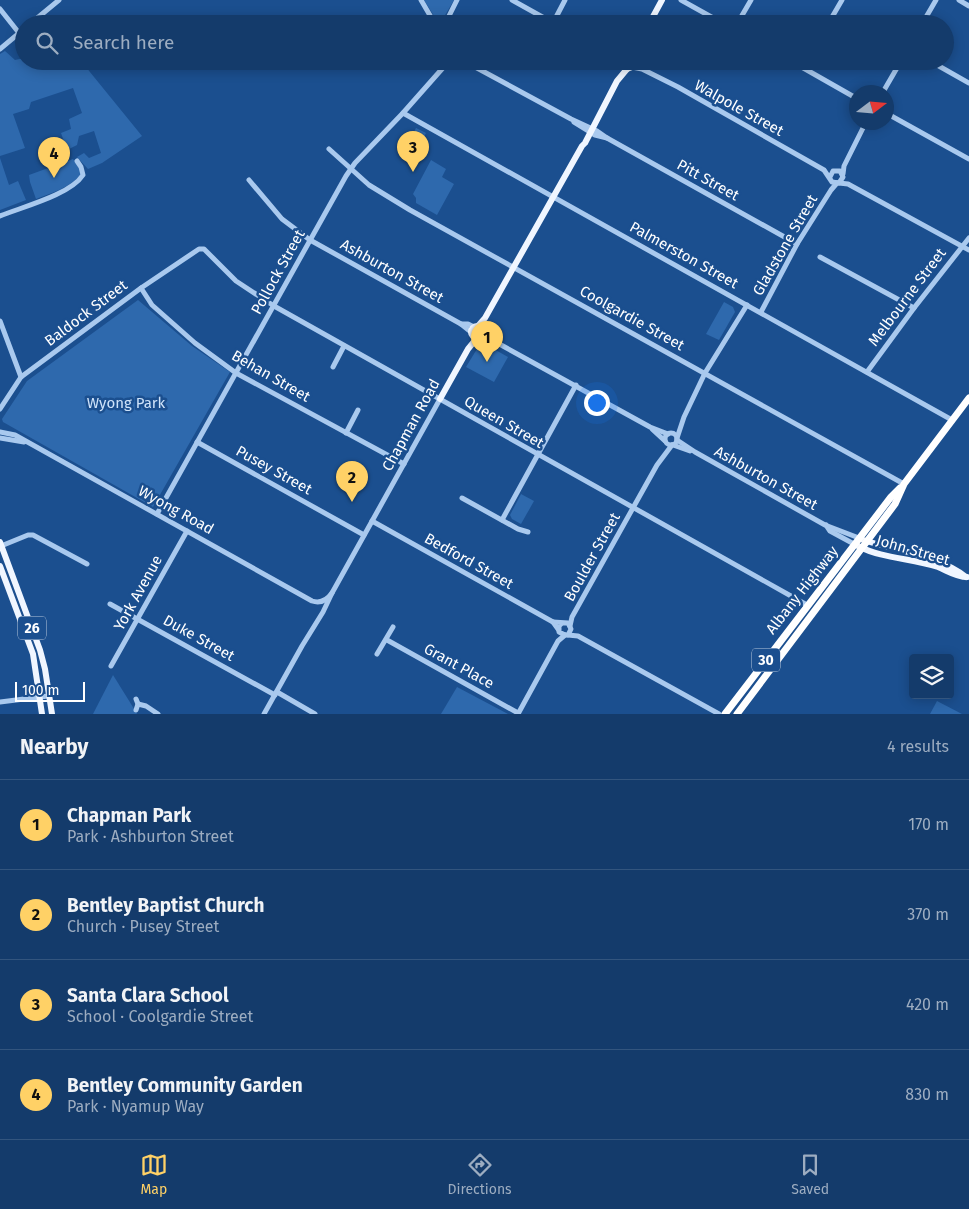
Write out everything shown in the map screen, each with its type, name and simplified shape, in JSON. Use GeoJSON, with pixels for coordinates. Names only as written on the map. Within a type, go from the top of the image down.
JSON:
{"type":"FeatureCollection","features":[{"type":"Feature","properties":{"kind":"highway","name":"Albany Highway"},"geometry":{"type":"LineString","coordinates":[[725,714],[890,497],[904,484],[969,399]]}},
{"type":"Feature","properties":{"kind":"highway","name":"Albany Highway"},"geometry":{"type":"LineString","coordinates":[[737,714],[895,504],[904,484]]}},
{"type":"Feature","properties":{"kind":"main road"},"geometry":{"type":"LineString","coordinates":[[654,15],[662,0]]}},
{"type":"Feature","properties":{"kind":"main road","name":"Chapman Road"},"geometry":{"type":"LineString","coordinates":[[440,399],[623,70]]}},
{"type":"Feature","properties":{"kind":"main road","name":"John Street"},"geometry":{"type":"LineString","coordinates":[[856,541],[867,541],[938,561],[968,578]]}},
{"type":"Feature","properties":{"kind":"main road","name":"John Street"},"geometry":{"type":"LineString","coordinates":[[856,541],[862,548],[885,556],[936,567],[959,577],[968,578]]}},
{"type":"Feature","properties":{"kind":"main road","name":"26"},"geometry":{"type":"LineString","coordinates":[[1,544],[40,650],[52,714]]}},
{"type":"Feature","properties":{"kind":"main road","name":"26"},"geometry":{"type":"LineString","coordinates":[[0,566],[33,654],[42,714]]}},
{"type":"Feature","properties":{"kind":"street"},"geometry":{"type":"LineString","coordinates":[[41,15],[59,0]]}},
{"type":"Feature","properties":{"kind":"street"},"geometry":{"type":"LineString","coordinates":[[421,0],[430,15]]}},
{"type":"Feature","properties":{"kind":"street"},"geometry":{"type":"LineString","coordinates":[[449,15],[457,0]]}},
{"type":"Feature","properties":{"kind":"street"},"geometry":{"type":"LineString","coordinates":[[512,0],[539,15]]}},
{"type":"Feature","properties":{"kind":"street"},"geometry":{"type":"LineString","coordinates":[[558,15],[565,0]]}},
{"type":"Feature","properties":{"kind":"street"},"geometry":{"type":"LineString","coordinates":[[681,0],[708,15]]}},
{"type":"Feature","properties":{"kind":"street"},"geometry":{"type":"LineString","coordinates":[[742,15],[751,0]]}},
{"type":"Feature","properties":{"kind":"street"},"geometry":{"type":"LineString","coordinates":[[833,15],[842,0]]}},
{"type":"Feature","properties":{"kind":"street"},"geometry":{"type":"LineString","coordinates":[[927,15],[936,0]]}},
{"type":"Feature","properties":{"kind":"street"},"geometry":{"type":"LineString","coordinates":[[959,0],[969,6]]}},
{"type":"Feature","properties":{"kind":"street"},"geometry":{"type":"LineString","coordinates":[[0,9],[15,24]]}},
{"type":"Feature","properties":{"kind":"street"},"geometry":{"type":"LineString","coordinates":[[0,49],[15,37]]}},
{"type":"Feature","properties":{"kind":"street","name":"Pollock Street"},"geometry":{"type":"LineString","coordinates":[[157,514],[350,169],[404,113],[441,70]]}},
{"type":"Feature","properties":{"kind":"street","name":"Pitt Street"},"geometry":{"type":"LineString","coordinates":[[481,70],[797,244]]}},
{"type":"Feature","properties":{"kind":"street","name":"Walpole Street"},"geometry":{"type":"LineString","coordinates":[[644,70],[824,170],[830,178]]}},
{"type":"Feature","properties":{"kind":"street"},"geometry":{"type":"LineString","coordinates":[[806,70],[849,94]]}},
{"type":"Feature","properties":{"kind":"street"},"geometry":{"type":"LineString","coordinates":[[887,85],[896,70]]}},
{"type":"Feature","properties":{"kind":"street"},"geometry":{"type":"LineString","coordinates":[[946,70],[969,83]]}},
{"type":"Feature","properties":{"kind":"street","name":"Palmerston Street"},"geometry":{"type":"LineString","coordinates":[[404,113],[952,420]]}},
{"type":"Feature","properties":{"kind":"street"},"geometry":{"type":"LineString","coordinates":[[894,117],[969,159]]}},
{"type":"Feature","properties":{"kind":"street"},"geometry":{"type":"LineString","coordinates":[[843,176],[844,166],[862,130]]}},
{"type":"Feature","properties":{"kind":"street","name":"Coolgardie Street"},"geometry":{"type":"LineString","coordinates":[[330,149],[369,185],[410,210],[904,484]]}},
{"type":"Feature","properties":{"kind":"street"},"geometry":{"type":"LineString","coordinates":[[0,216],[71,188],[83,176],[82,167],[77,161]]}},
{"type":"Feature","properties":{"kind":"street"},"geometry":{"type":"LineString","coordinates":[[844,166],[835,170],[830,178],[838,183],[848,184],[969,250]]}},
{"type":"Feature","properties":{"kind":"street","name":"Walpole Street"},"geometry":{"type":"LineString","coordinates":[[824,170],[835,170]]}},
{"type":"Feature","properties":{"kind":"street"},"geometry":{"type":"LineString","coordinates":[[835,170],[843,176],[848,184]]}},
{"type":"Feature","properties":{"kind":"street","name":"Gladstone Street"},"geometry":{"type":"LineString","coordinates":[[761,312],[797,244],[831,190],[843,176]]}},
{"type":"Feature","properties":{"kind":"street","name":"Gladstone Street"},"geometry":{"type":"LineString","coordinates":[[830,178],[831,190]]}},
{"type":"Feature","properties":{"kind":"street","name":"Ashburton Street"},"geometry":{"type":"LineString","coordinates":[[249,180],[282,219],[310,240],[461,324],[468,324],[477,332]]}},
{"type":"Feature","properties":{"kind":"street","name":"Melbourne Street"},"geometry":{"type":"LineString","coordinates":[[867,372],[969,238]]}},
{"type":"Feature","properties":{"kind":"street","name":"Queen Street"},"geometry":{"type":"LineString","coordinates":[[199,249],[204,249],[236,282],[274,306],[807,605]]}},
{"type":"Feature","properties":{"kind":"street","name":"Baldock Street"},"geometry":{"type":"LineString","coordinates":[[0,409],[21,377],[141,288],[199,249]]}},
{"type":"Feature","properties":{"kind":"street"},"geometry":{"type":"LineString","coordinates":[[820,257],[914,308]]}},
{"type":"Feature","properties":{"kind":"street","name":"Behan Street"},"geometry":{"type":"LineString","coordinates":[[141,288],[152,305],[195,343],[236,373],[404,464]]}},
{"type":"Feature","properties":{"kind":"street"},"geometry":{"type":"LineString","coordinates":[[657,465],[677,439],[684,417],[705,374],[747,305]]}},
{"type":"Feature","properties":{"kind":"street"},"geometry":{"type":"LineString","coordinates":[[0,321],[21,377]]}},
{"type":"Feature","properties":{"kind":"street"},"geometry":{"type":"LineString","coordinates":[[477,332],[490,336],[492,340],[650,427],[674,434],[677,439]]}},
{"type":"Feature","properties":{"kind":"street"},"geometry":{"type":"LineString","coordinates":[[333,367],[344,346]]}},
{"type":"Feature","properties":{"kind":"street"},"geometry":{"type":"LineString","coordinates":[[502,520],[576,385]]}},
{"type":"Feature","properties":{"kind":"street","name":"Chapman Road"},"geometry":{"type":"LineString","coordinates":[[264,714],[319,619],[332,592],[440,399]]}},
{"type":"Feature","properties":{"kind":"street"},"geometry":{"type":"LineString","coordinates":[[346,433],[358,410]]}},
{"type":"Feature","properties":{"kind":"street"},"geometry":{"type":"LineString","coordinates":[[657,465],[666,442],[665,438],[684,417]]}},
{"type":"Feature","properties":{"kind":"street"},"geometry":{"type":"LineString","coordinates":[[650,427],[672,445]]}},
{"type":"Feature","properties":{"kind":"street","name":"Wyong Road"},"geometry":{"type":"LineString","coordinates":[[0,432],[15,435],[312,601],[325,600],[332,592]]}},
{"type":"Feature","properties":{"kind":"street","name":"Wyong Road"},"geometry":{"type":"LineString","coordinates":[[0,438],[27,443]]}},
{"type":"Feature","properties":{"kind":"street","name":"Ashburton Street"},"geometry":{"type":"LineString","coordinates":[[677,439],[695,452],[825,525],[830,530],[856,541]]}},
{"type":"Feature","properties":{"kind":"street","name":"Pusey Street"},"geometry":{"type":"LineString","coordinates":[[198,442],[364,534]]}},
{"type":"Feature","properties":{"kind":"street","name":"Ashburton Street"},"geometry":{"type":"LineString","coordinates":[[672,445],[695,452]]}},
{"type":"Feature","properties":{"kind":"street","name":"Boulder Street"},"geometry":{"type":"LineString","coordinates":[[564,627],[572,617],[657,465]]}},
{"type":"Feature","properties":{"kind":"street"},"geometry":{"type":"LineString","coordinates":[[462,498],[528,532]]}},
{"type":"Feature","properties":{"kind":"street","name":"Bedford Street"},"geometry":{"type":"LineString","coordinates":[[372,521],[564,627]]}},
{"type":"Feature","properties":{"kind":"street","name":"York Avenue"},"geometry":{"type":"LineString","coordinates":[[111,666],[187,531]]}},
{"type":"Feature","properties":{"kind":"street"},"geometry":{"type":"LineString","coordinates":[[1,544],[33,535],[87,564]]}},
{"type":"Feature","properties":{"kind":"street","name":"Duke Street"},"geometry":{"type":"LineString","coordinates":[[110,604],[315,714]]}},
{"type":"Feature","properties":{"kind":"street"},"geometry":{"type":"LineString","coordinates":[[564,627],[566,635]]}},
{"type":"Feature","properties":{"kind":"street"},"geometry":{"type":"LineString","coordinates":[[564,627],[566,635]]}},
{"type":"Feature","properties":{"kind":"street"},"geometry":{"type":"LineString","coordinates":[[564,627],[719,714]]}},
{"type":"Feature","properties":{"kind":"street"},"geometry":{"type":"LineString","coordinates":[[518,714],[564,627]]}},
{"type":"Feature","properties":{"kind":"street"},"geometry":{"type":"LineString","coordinates":[[378,654],[393,628]]}},
{"type":"Feature","properties":{"kind":"street"},"geometry":{"type":"LineString","coordinates":[[558,641],[566,635],[578,636]]}},
{"type":"Feature","properties":{"kind":"street","name":"Grant Place"},"geometry":{"type":"LineString","coordinates":[[387,640],[518,714]]}},
{"type":"Feature","properties":{"kind":"street"},"geometry":{"type":"LineString","coordinates":[[0,702],[48,696]]}},
{"type":"Feature","properties":{"kind":"street"},"geometry":{"type":"LineString","coordinates":[[137,704],[146,706],[158,714]]}},
{"type":"Feature","properties":{"kind":"green space"},"geometry":{"type":"Polygon","coordinates":[[[424,0],[454,0],[445,15],[433,15],[424,0]]]}},
{"type":"Feature","properties":{"kind":"green space"},"geometry":{"type":"Polygon","coordinates":[[[5,51],[15,60],[15,70],[88,70],[142,136],[102,163],[88,169],[77,157],[84,153],[89,158],[101,153],[94,131],[79,136],[77,145],[67,150],[61,133],[71,129],[69,119],[82,113],[73,88],[31,102],[29,109],[13,114],[25,148],[0,156],[0,54],[5,51]]]}},
{"type":"Feature","properties":{"kind":"green space"},"geometry":{"type":"Polygon","coordinates":[[[416,128],[426,133],[418,149],[408,144],[416,128]]]}},
{"type":"Feature","properties":{"kind":"green space"},"geometry":{"type":"Polygon","coordinates":[[[0,158],[9,185],[18,181],[26,200],[0,210],[0,158]]]}},
{"type":"Feature","properties":{"kind":"green space"},"geometry":{"type":"Polygon","coordinates":[[[73,159],[81,175],[65,187],[36,199],[29,175],[73,159]]]}},
{"type":"Feature","properties":{"kind":"green space"},"geometry":{"type":"Polygon","coordinates":[[[431,160],[446,169],[442,177],[454,184],[437,215],[416,203],[416,198],[413,194],[431,160]]]}},
{"type":"Feature","properties":{"kind":"green space","name":"Wyong Park"},"geometry":{"type":"Polygon","coordinates":[[[138,300],[192,346],[230,372],[153,507],[3,422],[2,419],[27,381],[138,300]]]}},
{"type":"Feature","properties":{"kind":"green space"},"geometry":{"type":"Polygon","coordinates":[[[724,302],[733,307],[735,312],[719,340],[706,334],[724,302]]]}},
{"type":"Feature","properties":{"kind":"green space"},"geometry":{"type":"Polygon","coordinates":[[[480,344],[485,344],[508,357],[494,382],[466,367],[480,344]]]}},
{"type":"Feature","properties":{"kind":"green space"},"geometry":{"type":"Polygon","coordinates":[[[521,494],[534,501],[521,524],[512,519],[510,515],[521,494]]]}},
{"type":"Feature","properties":{"kind":"green space"},"geometry":{"type":"Polygon","coordinates":[[[113,675],[136,712],[137,714],[93,714],[113,675]]]}},
{"type":"Feature","properties":{"kind":"green space"},"geometry":{"type":"Polygon","coordinates":[[[457,687],[508,714],[441,714],[457,687]]]}},
{"type":"Feature","properties":{"kind":"green space"},"geometry":{"type":"Polygon","coordinates":[[[937,701],[962,714],[930,714],[937,701]]]}},
{"type":"Feature","properties":{"kind":"place","name":"Santa Clara School"},"geometry":{"type":"Point","coordinates":[413,172]}},
{"type":"Feature","properties":{"kind":"place","name":"Bentley Community Garden"},"geometry":{"type":"Point","coordinates":[54,178]}},
{"type":"Feature","properties":{"kind":"place","name":"Chapman Park"},"geometry":{"type":"Point","coordinates":[487,362]}},
{"type":"Feature","properties":{"kind":"place","name":"Bentley Baptist Church"},"geometry":{"type":"Point","coordinates":[352,502]}}]}
